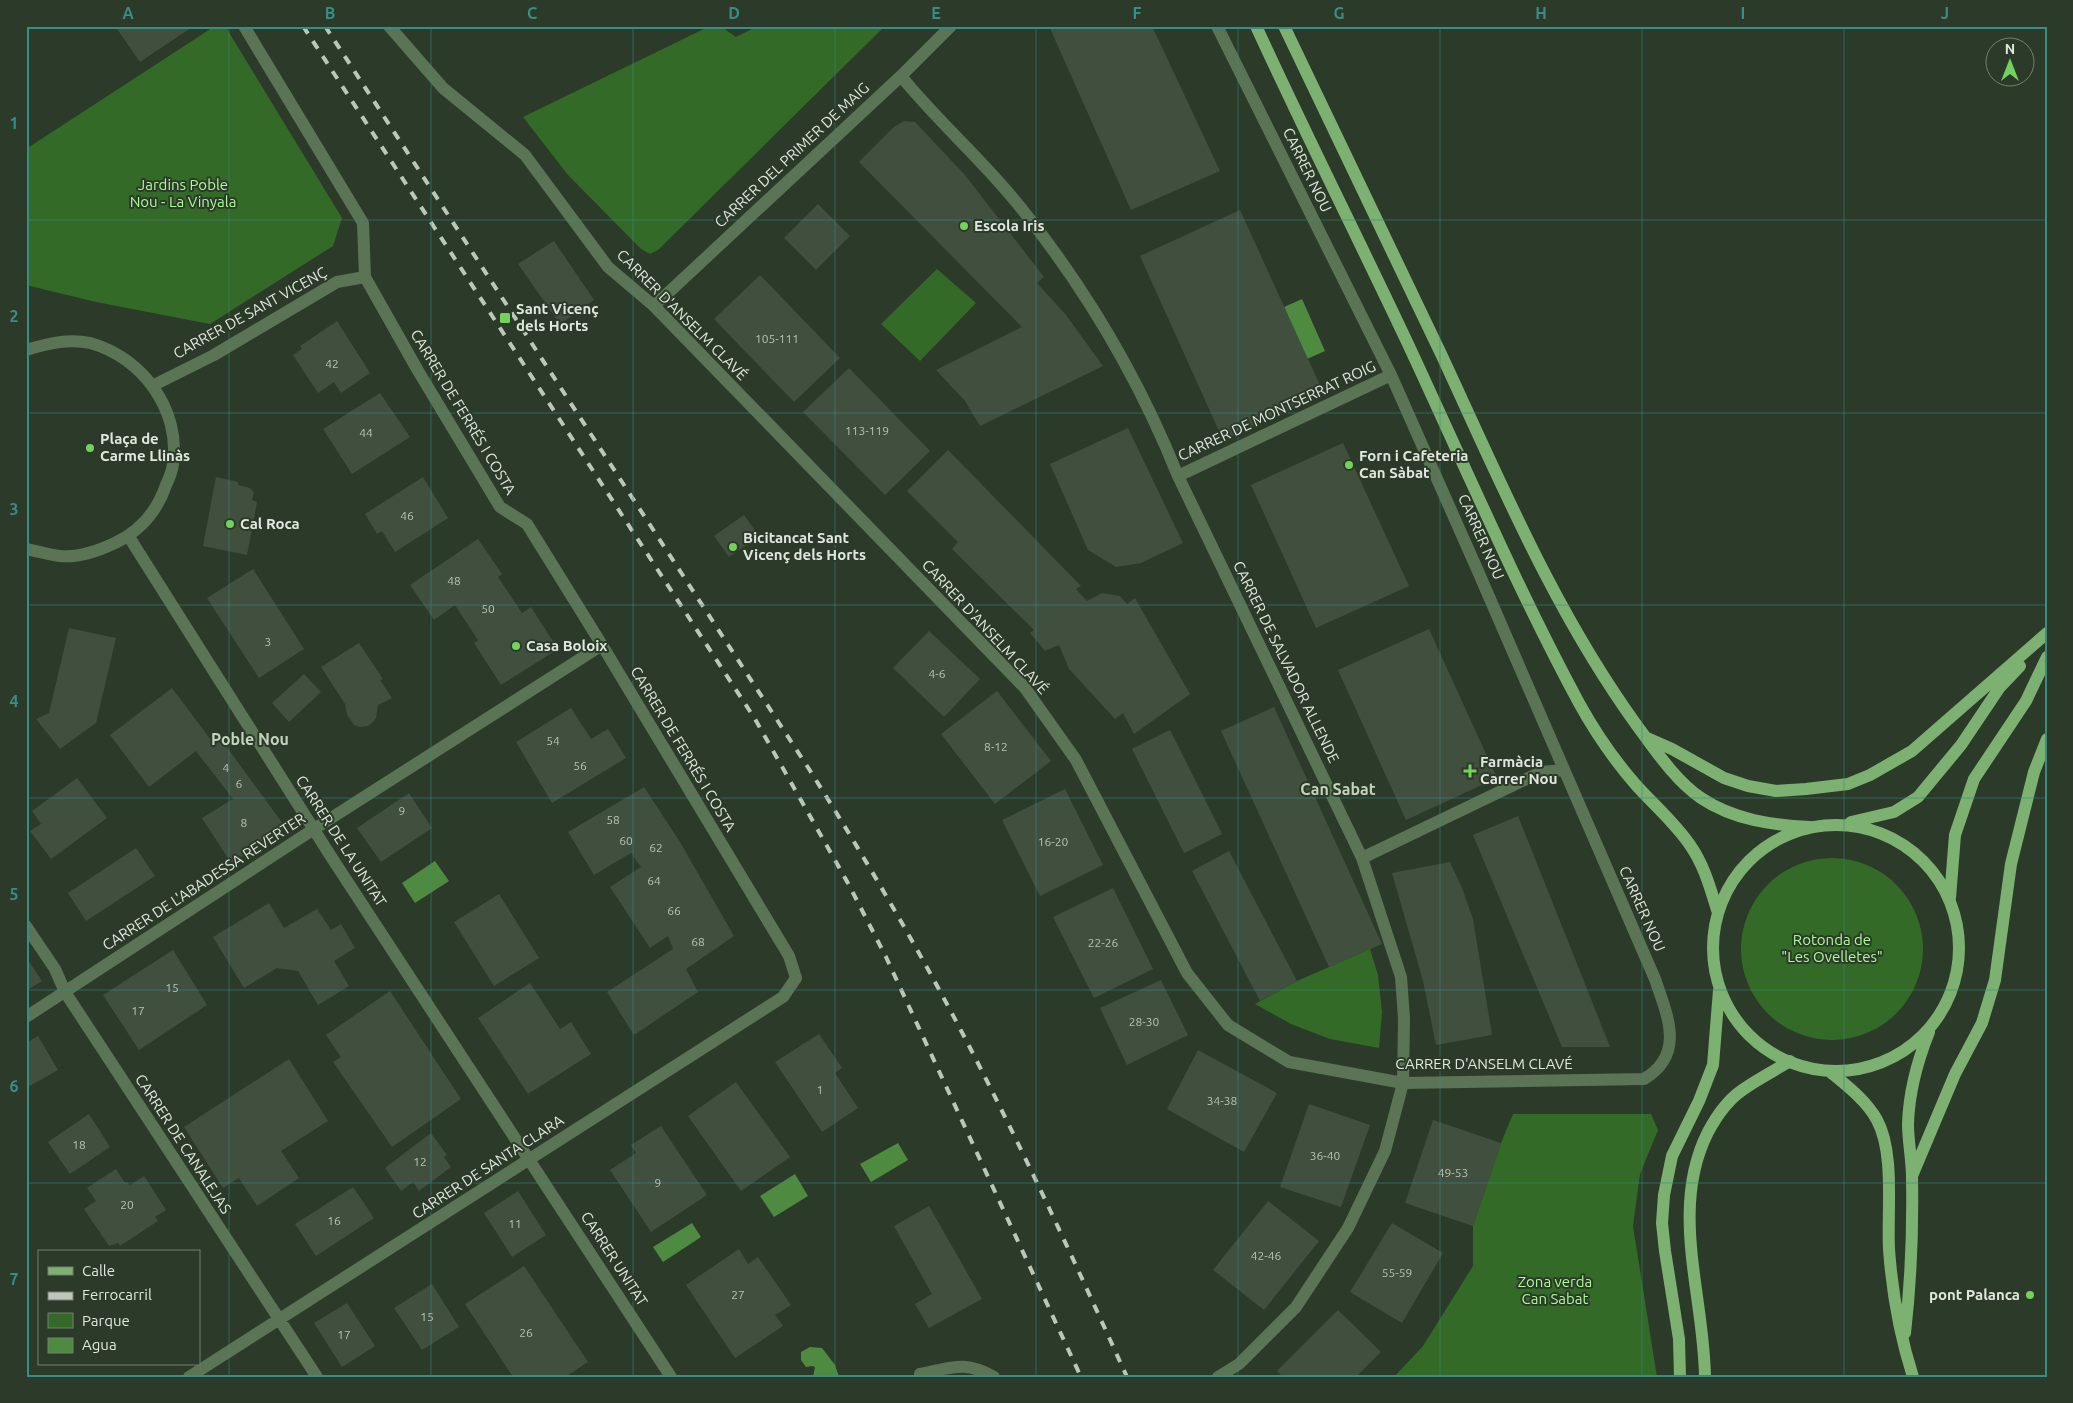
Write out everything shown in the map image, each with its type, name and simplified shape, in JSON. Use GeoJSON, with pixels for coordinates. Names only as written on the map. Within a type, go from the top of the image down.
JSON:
{"type":"FeatureCollection","features":[{"type":"Feature","properties":{"kind":"main road"},"geometry":{"type":"LineString","coordinates":[[1256,26],[1300,122],[1397,321],[1511,566],[1580,704],[1612,754],[1636,785],[1674,824],[1690,845],[1704,868],[1717,910]]}},
{"type":"Feature","properties":{"kind":"main road"},"geometry":{"type":"LineString","coordinates":[[1284,26],[1442,357],[1527,542],[1607,684],[1666,765],[1699,797],[1728,813],[1762,822],[1810,827]]}},
{"type":"Feature","properties":{"kind":"main road"},"geometry":{"type":"LineString","coordinates":[[1647,738],[1672,749],[1724,778],[1748,786],[1776,790],[1848,784],[1870,775],[1912,751],[2047,633]]}},
{"type":"Feature","properties":{"kind":"main road"},"geometry":{"type":"LineString","coordinates":[[1843,824],[1863,827],[1901,842],[1922,858],[1950,898],[1958,924],[1959,950],[1957,980],[1947,1006],[1930,1029],[1891,1060],[1858,1070],[1829,1072],[1805,1067],[1766,1048],[1750,1036],[1735,1020],[1719,988],[1714,969],[1712,948],[1717,910],[1741,868],[1767,847],[1797,830],[1843,824],[1894,812],[1918,797],[1961,745],[2000,687],[2047,637]]}},
{"type":"Feature","properties":{"kind":"main road"},"geometry":{"type":"LineString","coordinates":[[1950,898],[1955,835],[1974,779],[2026,701],[2047,657]]}},
{"type":"Feature","properties":{"kind":"main road"},"geometry":{"type":"LineString","coordinates":[[1912,1176],[1952,1081],[1982,1023],[1995,980],[2011,864],[2034,772],[2047,739]]}},
{"type":"Feature","properties":{"kind":"main road"},"geometry":{"type":"LineString","coordinates":[[1680,1377],[1679,1339],[1662,1223],[1664,1195],[1672,1156],[1713,1065],[1719,988]]}},
{"type":"Feature","properties":{"kind":"main road"},"geometry":{"type":"LineString","coordinates":[[1904,1346],[1910,1292],[1912,1176],[1908,1125],[1910,1092],[1917,1063],[1930,1029]]}},
{"type":"Feature","properties":{"kind":"main road"},"geometry":{"type":"LineString","coordinates":[[1705,1377],[1705,1353],[1689,1225],[1690,1187],[1698,1151],[1715,1118],[1740,1092],[1790,1061]]}},
{"type":"Feature","properties":{"kind":"main road"},"geometry":{"type":"LineString","coordinates":[[1829,1072],[1856,1093],[1877,1120],[1887,1149],[1889,1249],[1897,1313],[1913,1377]]}},
{"type":"Feature","properties":{"kind":"street","name":"CARRER DE FERRÉS I COSTA"},"geometry":{"type":"LineString","coordinates":[[244,26],[363,223],[365,277],[417,368],[500,507],[527,524],[789,956],[796,978]]}},
{"type":"Feature","properties":{"kind":"street","name":"CARRER D'ANSELM CLAVÉ"},"geometry":{"type":"LineString","coordinates":[[389,26],[443,88],[525,155],[608,267],[654,306],[1025,688],[1076,760],[1187,973],[1228,1025],[1289,1062],[1403,1083],[1644,1079],[1656,1072]]}},
{"type":"Feature","properties":{"kind":"street","name":"CARRER DEL PRIMER DE MAIG"},"geometry":{"type":"LineString","coordinates":[[654,306],[900,76],[950,26]]}},
{"type":"Feature","properties":{"kind":"street","name":"CARRER NOU"},"geometry":{"type":"LineString","coordinates":[[1217,26],[1391,375],[1655,979],[1668,1021],[1671,1043],[1665,1059],[1656,1072]]}},
{"type":"Feature","properties":{"kind":"street","name":"CARRER DE SALVADOR ALLENDE"},"geometry":{"type":"LineString","coordinates":[[900,76],[1021,207],[1100,319],[1160,431],[1178,476],[1362,858],[1401,977],[1404,1018],[1403,1083],[1385,1151],[1348,1228],[1296,1306],[1239,1364],[1218,1377]]}},
{"type":"Feature","properties":{"kind":"street","name":"CARRER DE SANT VICENÇ"},"geometry":{"type":"LineString","coordinates":[[154,385],[214,355],[337,282],[365,277]]}},
{"type":"Feature","properties":{"kind":"street"},"geometry":{"type":"LineString","coordinates":[[26,350],[53,342],[89,343],[119,355],[154,385],[168,412],[174,441],[173,465],[161,500],[144,523],[129,536],[97,552],[61,557],[26,549]]}},
{"type":"Feature","properties":{"kind":"street","name":"CARRER DE MONTSERRAT ROIG"},"geometry":{"type":"LineString","coordinates":[[1178,476],[1391,375]]}},
{"type":"Feature","properties":{"kind":"street","name":"CARRER DE LA UNITAT"},"geometry":{"type":"LineString","coordinates":[[129,536],[314,829],[530,1160]]}},
{"type":"Feature","properties":{"kind":"street","name":"CARRER DE L'ABADESSA REVERTER"},"geometry":{"type":"LineString","coordinates":[[26,1018],[314,829],[602,645]]}},
{"type":"Feature","properties":{"kind":"street"},"geometry":{"type":"LineString","coordinates":[[1362,858],[1541,772],[1564,770]]}},
{"type":"Feature","properties":{"kind":"street","name":"CARRER DE CANALEJAS"},"geometry":{"type":"LineString","coordinates":[[26,926],[55,969],[65,992],[317,1377]]}},
{"type":"Feature","properties":{"kind":"street","name":"CARRER DE SANTA CLARA"},"geometry":{"type":"LineString","coordinates":[[189,1377],[783,998],[796,978]]}},
{"type":"Feature","properties":{"kind":"street","name":"CARRER UNITAT"},"geometry":{"type":"LineString","coordinates":[[530,1160],[671,1377]]}},
{"type":"Feature","properties":{"kind":"street"},"geometry":{"type":"LineString","coordinates":[[920,1374],[964,1365],[982,1370],[994,1377]]}},
{"type":"Feature","properties":{"kind":"green space","name":"Jardins Poble Nou - La Vinyala"},"geometry":{"type":"Polygon","coordinates":[[[215,26],[225,26],[342,218],[333,246],[210,324],[96,302],[26,285],[26,149],[215,26]]]}},
{"type":"Feature","properties":{"kind":"green space"},"geometry":{"type":"Polygon","coordinates":[[[710,26],[720,26],[736,37],[758,26],[885,26],[658,250],[650,254],[641,249],[568,175],[523,117],[710,26]]]}},
{"type":"Feature","properties":{"kind":"green space"},"geometry":{"type":"Polygon","coordinates":[[[937,269],[976,303],[920,361],[881,324],[937,269]]]}},
{"type":"Feature","properties":{"kind":"green space","name":"Rotonda de \"Les Ovelletes\""},"geometry":{"type":"Polygon","coordinates":[[[1832,858],[1850,860],[1867,865],[1890,879],[1902,891],[1916,914],[1921,931],[1923,949],[1921,967],[1916,984],[1902,1007],[1890,1019],[1867,1033],[1850,1038],[1832,1040],[1814,1038],[1797,1033],[1774,1019],[1762,1007],[1748,984],[1743,967],[1741,949],[1743,931],[1748,914],[1762,891],[1774,879],[1797,865],[1814,860],[1832,858]]]}},
{"type":"Feature","properties":{"kind":"green space"},"geometry":{"type":"Polygon","coordinates":[[[1370,949],[1378,975],[1382,1012],[1379,1048],[1330,1039],[1291,1024],[1255,1004],[1297,981],[1370,949]]]}},
{"type":"Feature","properties":{"kind":"green space","name":"Zona verda Can Sabat"},"geometry":{"type":"Polygon","coordinates":[[[1513,1114],[1651,1114],[1658,1130],[1640,1174],[1633,1226],[1657,1377],[1394,1377],[1423,1346],[1473,1266],[1473,1226],[1501,1143],[1513,1114]]]}},
{"type":"Feature","properties":{"kind":"water"},"geometry":{"type":"Polygon","coordinates":[[[1302,299],[1325,351],[1307,359],[1284,307],[1302,299]]]}},
{"type":"Feature","properties":{"kind":"water"},"geometry":{"type":"Polygon","coordinates":[[[435,861],[449,881],[415,903],[402,883],[435,861]]]}},
{"type":"Feature","properties":{"kind":"water"},"geometry":{"type":"Polygon","coordinates":[[[898,1143],[908,1160],[871,1182],[860,1164],[898,1143]]]}},
{"type":"Feature","properties":{"kind":"water"},"geometry":{"type":"Polygon","coordinates":[[[795,1174],[808,1196],[774,1217],[760,1196],[795,1174]]]}},
{"type":"Feature","properties":{"kind":"water"},"geometry":{"type":"Polygon","coordinates":[[[692,1223],[701,1237],[663,1262],[653,1247],[692,1223]]]}},
{"type":"Feature","properties":{"kind":"water"},"geometry":{"type":"Polygon","coordinates":[[[810,1347],[822,1348],[835,1365],[839,1377],[813,1377],[815,1367],[806,1367],[801,1360],[801,1352],[810,1347]]]}},
{"type":"Feature","properties":{"kind":"building"},"geometry":{"type":"Polygon","coordinates":[[[115,26],[194,26],[140,62],[115,26]]]}},
{"type":"Feature","properties":{"kind":"building"},"geometry":{"type":"Polygon","coordinates":[[[1049,26],[1152,26],[1220,171],[1131,210],[1049,26]]]}},
{"type":"Feature","properties":{"kind":"building","name":"Escola Iris"},"geometry":{"type":"Polygon","coordinates":[[[904,121],[915,122],[965,175],[1044,277],[1037,283],[1066,315],[1103,366],[980,426],[965,401],[936,370],[1022,327],[859,162],[894,127],[904,121]]]}},
{"type":"Feature","properties":{"kind":"building"},"geometry":{"type":"Polygon","coordinates":[[[818,204],[850,236],[816,270],[784,238],[818,204]]]}},
{"type":"Feature","properties":{"kind":"building"},"geometry":{"type":"Polygon","coordinates":[[[1240,210],[1324,394],[1223,440],[1140,256],[1240,210]]]}},
{"type":"Feature","properties":{"kind":"building","name":"Sant Vicenç dels Horts"},"geometry":{"type":"Polygon","coordinates":[[[554,241],[594,300],[560,324],[518,264],[554,241]]]}},
{"type":"Feature","properties":{"kind":"building"},"geometry":{"type":"Polygon","coordinates":[[[760,275],[840,358],[794,402],[714,319],[760,275]]]}},
{"type":"Feature","properties":{"kind":"building"},"geometry":{"type":"Polygon","coordinates":[[[337,321],[370,373],[341,393],[334,382],[318,393],[293,355],[302,349],[300,346],[337,321]]]}},
{"type":"Feature","properties":{"kind":"building"},"geometry":{"type":"Polygon","coordinates":[[[849,368],[930,451],[885,495],[803,412],[849,368]]]}},
{"type":"Feature","properties":{"kind":"building"},"geometry":{"type":"Polygon","coordinates":[[[380,393],[410,437],[352,474],[323,429],[380,393]]]}},
{"type":"Feature","properties":{"kind":"building"},"geometry":{"type":"Polygon","coordinates":[[[1128,428],[1183,543],[1141,563],[1116,567],[1088,550],[1050,464],[1128,428]]]}},
{"type":"Feature","properties":{"kind":"building"},"geometry":{"type":"Polygon","coordinates":[[[1343,443],[1409,586],[1316,628],[1251,485],[1343,443]]]}},
{"type":"Feature","properties":{"kind":"building"},"geometry":{"type":"Polygon","coordinates":[[[948,450],[1081,586],[1076,589],[1087,601],[1102,593],[1120,596],[1127,604],[1135,598],[1190,694],[1134,734],[1123,713],[1115,719],[1069,669],[1059,645],[1045,651],[1030,633],[1034,630],[952,549],[958,542],[907,491],[948,450]]]}},
{"type":"Feature","properties":{"kind":"building","name":"Cal Roca"},"geometry":{"type":"Polygon","coordinates":[[[216,477],[238,482],[238,485],[250,488],[254,492],[252,500],[257,502],[247,555],[203,546],[216,477]]]}},
{"type":"Feature","properties":{"kind":"building"},"geometry":{"type":"Polygon","coordinates":[[[423,477],[448,518],[395,552],[382,531],[377,534],[365,514],[423,477]]]}},
{"type":"Feature","properties":{"kind":"building","name":"Bicitancat Sant Vicenç dels Horts"},"geometry":{"type":"Polygon","coordinates":[[[744,515],[759,536],[729,557],[714,536],[744,515]]]}},
{"type":"Feature","properties":{"kind":"building"},"geometry":{"type":"Polygon","coordinates":[[[478,539],[502,574],[498,577],[522,613],[531,607],[558,649],[501,685],[474,643],[478,640],[455,605],[434,620],[410,585],[478,539]]]}},
{"type":"Feature","properties":{"kind":"building"},"geometry":{"type":"Polygon","coordinates":[[[253,569],[304,649],[259,678],[207,598],[253,569]]]}},
{"type":"Feature","properties":{"kind":"building"},"geometry":{"type":"Polygon","coordinates":[[[69,628],[116,638],[96,723],[60,749],[36,719],[49,713],[69,628]]]}},
{"type":"Feature","properties":{"kind":"building"},"geometry":{"type":"Polygon","coordinates":[[[1429,629],[1497,778],[1406,820],[1338,670],[1429,629]]]}},
{"type":"Feature","properties":{"kind":"building"},"geometry":{"type":"Polygon","coordinates":[[[929,631],[980,679],[944,717],[893,668],[929,631]]]}},
{"type":"Feature","properties":{"kind":"building"},"geometry":{"type":"Polygon","coordinates":[[[359,643],[383,679],[380,680],[392,698],[378,705],[376,718],[372,723],[368,726],[360,727],[354,725],[347,715],[345,704],[321,667],[359,643]]]}},
{"type":"Feature","properties":{"kind":"building"},"geometry":{"type":"Polygon","coordinates":[[[304,674],[321,692],[289,722],[272,703],[304,674]]]}},
{"type":"Feature","properties":{"kind":"building"},"geometry":{"type":"Polygon","coordinates":[[[172,688],[211,740],[218,735],[286,828],[231,863],[202,818],[233,799],[196,751],[149,787],[110,735],[172,688]]]}},
{"type":"Feature","properties":{"kind":"building"},"geometry":{"type":"Polygon","coordinates":[[[997,691],[1051,761],[995,804],[941,734],[997,691]]]}},
{"type":"Feature","properties":{"kind":"building"},"geometry":{"type":"Polygon","coordinates":[[[1274,707],[1382,944],[1329,967],[1221,731],[1274,707]]]}},
{"type":"Feature","properties":{"kind":"building"},"geometry":{"type":"Polygon","coordinates":[[[571,708],[591,739],[608,729],[626,758],[552,803],[516,742],[571,708]]]}},
{"type":"Feature","properties":{"kind":"building"},"geometry":{"type":"Polygon","coordinates":[[[1170,730],[1222,834],[1184,853],[1132,749],[1170,730]]]}},
{"type":"Feature","properties":{"kind":"building"},"geometry":{"type":"Polygon","coordinates":[[[77,778],[107,818],[51,859],[30,831],[41,824],[32,811],[77,778]]]}},
{"type":"Feature","properties":{"kind":"building"},"geometry":{"type":"Polygon","coordinates":[[[644,787],[680,842],[734,936],[686,969],[698,992],[634,1035],[607,992],[673,949],[668,936],[650,948],[610,887],[641,867],[631,853],[594,875],[568,832],[644,787]]]}},
{"type":"Feature","properties":{"kind":"building"},"geometry":{"type":"Polygon","coordinates":[[[1065,789],[1103,865],[1040,896],[1002,820],[1065,789]]]}},
{"type":"Feature","properties":{"kind":"building"},"geometry":{"type":"Polygon","coordinates":[[[409,793],[432,828],[381,862],[357,828],[409,793]]]}},
{"type":"Feature","properties":{"kind":"building"},"geometry":{"type":"Polygon","coordinates":[[[1518,816],[1610,1047],[1562,1047],[1473,835],[1518,816]]]}},
{"type":"Feature","properties":{"kind":"building"},"geometry":{"type":"Polygon","coordinates":[[[136,848],[155,876],[86,921],[68,893],[136,848]]]}},
{"type":"Feature","properties":{"kind":"building"},"geometry":{"type":"Polygon","coordinates":[[[1229,851],[1297,981],[1260,1001],[1192,871],[1229,851]]]}},
{"type":"Feature","properties":{"kind":"building"},"geometry":{"type":"Polygon","coordinates":[[[1450,862],[1473,919],[1492,1035],[1436,1045],[1423,981],[1392,873],[1450,862]]]}},
{"type":"Feature","properties":{"kind":"building"},"geometry":{"type":"Polygon","coordinates":[[[1113,888],[1153,969],[1094,998],[1053,917],[1113,888]]]}},
{"type":"Feature","properties":{"kind":"building"},"geometry":{"type":"Polygon","coordinates":[[[499,894],[539,958],[494,986],[454,922],[499,894]]]}},
{"type":"Feature","properties":{"kind":"building"},"geometry":{"type":"Polygon","coordinates":[[[269,903],[284,928],[317,909],[331,930],[341,924],[355,948],[334,961],[349,986],[318,1005],[298,971],[277,968],[244,988],[213,937],[269,903]]]}},
{"type":"Feature","properties":{"kind":"building"},"geometry":{"type":"Polygon","coordinates":[[[173,950],[207,1005],[139,1050],[103,995],[173,950]]]}},
{"type":"Feature","properties":{"kind":"building"},"geometry":{"type":"Polygon","coordinates":[[[26,957],[42,981],[26,991],[26,957]]]}},
{"type":"Feature","properties":{"kind":"building"},"geometry":{"type":"Polygon","coordinates":[[[1161,980],[1188,1035],[1127,1065],[1100,1008],[1161,980]]]}},
{"type":"Feature","properties":{"kind":"building"},"geometry":{"type":"Polygon","coordinates":[[[530,983],[560,1029],[571,1022],[591,1054],[528,1094],[478,1018],[530,983]]]}},
{"type":"Feature","properties":{"kind":"building"},"geometry":{"type":"Polygon","coordinates":[[[390,991],[461,1099],[392,1147],[333,1062],[341,1057],[326,1035],[390,991]]]}},
{"type":"Feature","properties":{"kind":"building"},"geometry":{"type":"Polygon","coordinates":[[[819,1034],[842,1068],[835,1073],[858,1108],[822,1132],[775,1062],[819,1034]]]}},
{"type":"Feature","properties":{"kind":"building"},"geometry":{"type":"Polygon","coordinates":[[[38,1036],[58,1070],[26,1088],[26,1043],[38,1036]]]}},
{"type":"Feature","properties":{"kind":"building"},"geometry":{"type":"Polygon","coordinates":[[[1198,1050],[1277,1093],[1244,1152],[1167,1109],[1198,1050]]]}},
{"type":"Feature","properties":{"kind":"building"},"geometry":{"type":"Polygon","coordinates":[[[289,1059],[328,1121],[281,1151],[299,1178],[257,1206],[239,1178],[223,1188],[184,1127],[289,1059]]]}},
{"type":"Feature","properties":{"kind":"building"},"geometry":{"type":"Polygon","coordinates":[[[736,1082],[790,1157],[741,1191],[688,1116],[736,1082]]]}},
{"type":"Feature","properties":{"kind":"building"},"geometry":{"type":"Polygon","coordinates":[[[1309,1104],[1370,1125],[1341,1207],[1280,1187],[1309,1104]]]}},
{"type":"Feature","properties":{"kind":"building"},"geometry":{"type":"Polygon","coordinates":[[[89,1114],[110,1147],[70,1174],[48,1142],[89,1114]]]}},
{"type":"Feature","properties":{"kind":"building"},"geometry":{"type":"Polygon","coordinates":[[[1433,1120],[1501,1143],[1473,1226],[1405,1203],[1433,1120]]]}},
{"type":"Feature","properties":{"kind":"building"},"geometry":{"type":"Polygon","coordinates":[[[661,1126],[707,1195],[651,1232],[610,1170],[636,1153],[631,1145],[661,1126]]]}},
{"type":"Feature","properties":{"kind":"building"},"geometry":{"type":"Polygon","coordinates":[[[431,1133],[447,1155],[444,1157],[451,1167],[419,1191],[413,1182],[401,1191],[385,1168],[431,1133]]]}},
{"type":"Feature","properties":{"kind":"building"},"geometry":{"type":"Polygon","coordinates":[[[116,1169],[125,1183],[127,1182],[130,1185],[144,1176],[166,1210],[155,1217],[158,1221],[120,1246],[118,1243],[109,1246],[84,1209],[96,1201],[87,1188],[116,1169]]]}},
{"type":"Feature","properties":{"kind":"building"},"geometry":{"type":"Polygon","coordinates":[[[353,1187],[374,1218],[316,1256],[295,1224],[353,1187]]]}},
{"type":"Feature","properties":{"kind":"building"},"geometry":{"type":"Polygon","coordinates":[[[518,1191],[546,1235],[512,1257],[484,1213],[518,1191]]]}},
{"type":"Feature","properties":{"kind":"building"},"geometry":{"type":"Polygon","coordinates":[[[1268,1201],[1319,1241],[1264,1310],[1213,1270],[1268,1201]]]}},
{"type":"Feature","properties":{"kind":"building"},"geometry":{"type":"Polygon","coordinates":[[[929,1206],[982,1299],[929,1328],[915,1304],[932,1294],[894,1226],[929,1206]]]}},
{"type":"Feature","properties":{"kind":"building"},"geometry":{"type":"Polygon","coordinates":[[[1392,1223],[1443,1253],[1402,1323],[1350,1292],[1392,1223]]]}},
{"type":"Feature","properties":{"kind":"building"},"geometry":{"type":"Polygon","coordinates":[[[739,1249],[748,1264],[758,1257],[791,1305],[775,1315],[783,1326],[735,1358],[686,1285],[739,1249]]]}},
{"type":"Feature","properties":{"kind":"building"},"geometry":{"type":"Polygon","coordinates":[[[524,1266],[588,1362],[565,1377],[513,1377],[465,1304],[524,1266]]]}},
{"type":"Feature","properties":{"kind":"building"},"geometry":{"type":"Polygon","coordinates":[[[432,1284],[459,1327],[422,1350],[394,1308],[432,1284]]]}},
{"type":"Feature","properties":{"kind":"building"},"geometry":{"type":"Polygon","coordinates":[[[347,1303],[375,1346],[342,1367],[314,1323],[347,1303]]]}},
{"type":"Feature","properties":{"kind":"building"},"geometry":{"type":"Polygon","coordinates":[[[1338,1310],[1381,1352],[1356,1377],[1283,1377],[1277,1371],[1338,1310]]]}},
{"type":"Feature","properties":{"kind":"railway"},"geometry":{"type":"LineString","coordinates":[[303,26],[755,719],[849,885],[886,957],[1081,1377]]}},
{"type":"Feature","properties":{"kind":"railway"},"geometry":{"type":"LineString","coordinates":[[325,26],[809,769],[857,847],[926,965],[990,1087],[1060,1231],[1127,1377]]}},
{"type":"Feature","properties":{"kind":"place","name":"Escola Iris"},"geometry":{"type":"Point","coordinates":[964,226]}},
{"type":"Feature","properties":{"kind":"place","name":"Sant Vicenç dels Horts"},"geometry":{"type":"Point","coordinates":[505,318]}},
{"type":"Feature","properties":{"kind":"place","name":"Plaça de Carme Llinàs"},"geometry":{"type":"Point","coordinates":[90,448]}},
{"type":"Feature","properties":{"kind":"place","name":"Forn i Cafeteria Can Sàbat"},"geometry":{"type":"Point","coordinates":[1349,465]}},
{"type":"Feature","properties":{"kind":"place","name":"Cal Roca"},"geometry":{"type":"Point","coordinates":[230,524]}},
{"type":"Feature","properties":{"kind":"place","name":"Bicitancat Sant Vicenç dels Horts"},"geometry":{"type":"Point","coordinates":[733,547]}},
{"type":"Feature","properties":{"kind":"place","name":"Casa Boloix"},"geometry":{"type":"Point","coordinates":[516,646]}},
{"type":"Feature","properties":{"kind":"place","name":"Farmàcia Carrer Nou"},"geometry":{"type":"Point","coordinates":[1470,771]}},
{"type":"Feature","properties":{"kind":"place","name":"pont Palanca"},"geometry":{"type":"Point","coordinates":[2030,1295]}},
{"type":"Feature","properties":{"kind":"district","name":"Poble Nou"},"geometry":{"type":"Point","coordinates":[250,739]}},
{"type":"Feature","properties":{"kind":"district","name":"Can Sabat"},"geometry":{"type":"Point","coordinates":[1338,789]}}]}
